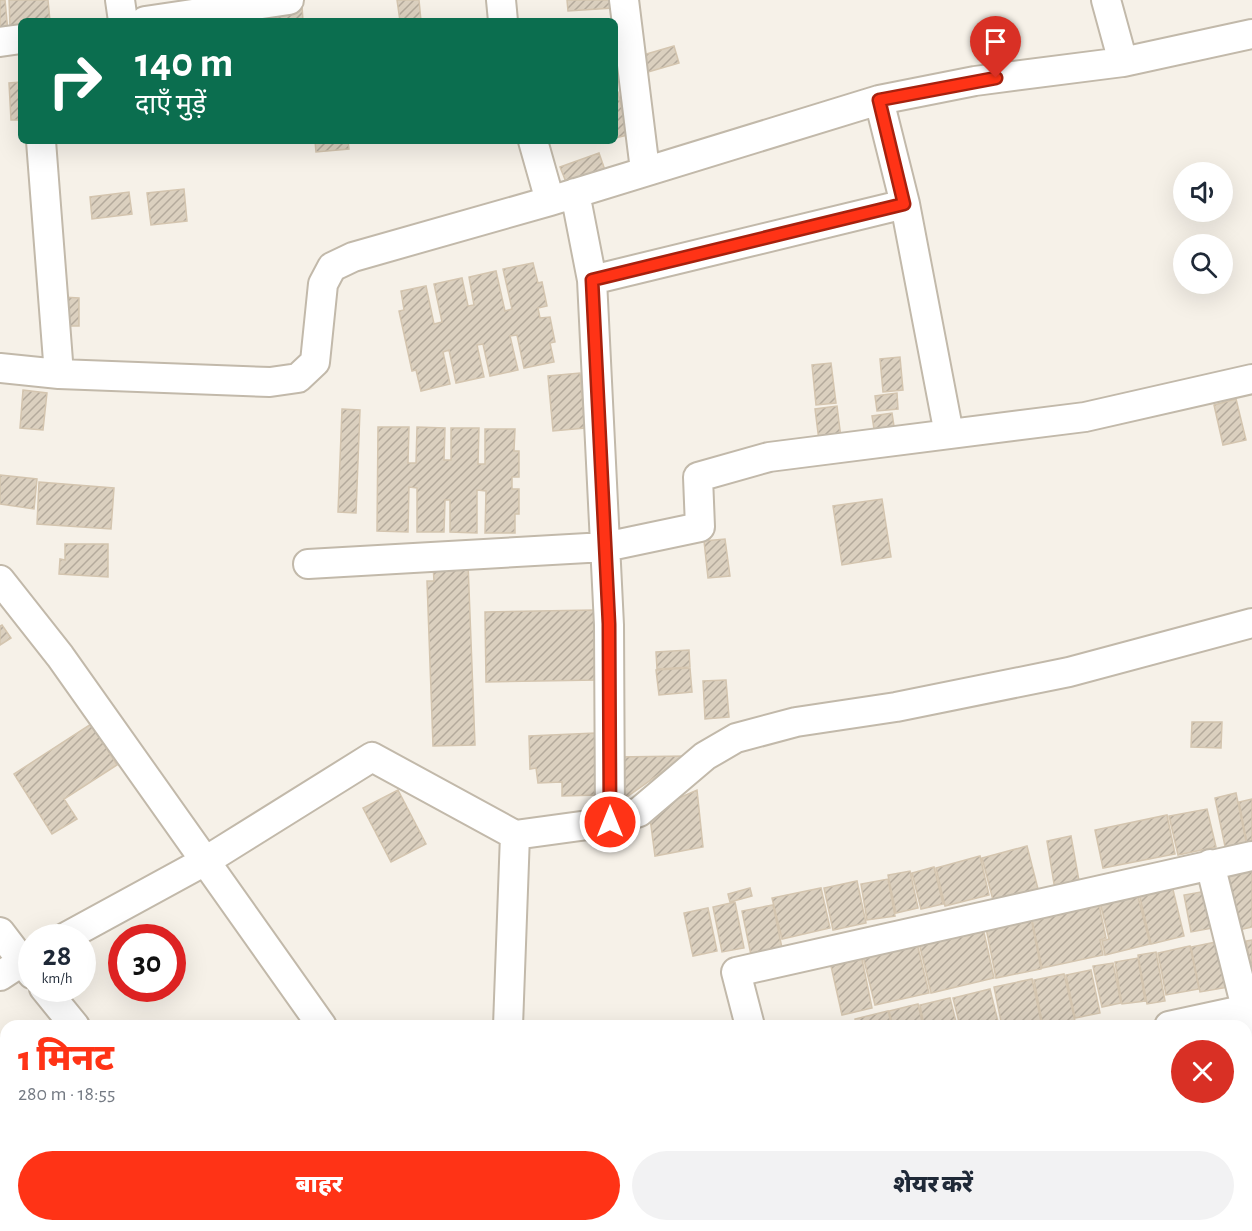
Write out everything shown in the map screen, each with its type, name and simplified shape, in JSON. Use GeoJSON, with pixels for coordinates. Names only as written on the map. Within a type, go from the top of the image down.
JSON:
{"type":"FeatureCollection","features":[{"type":"Feature","properties":{"kind":"street"},"geometry":{"type":"LineString","coordinates":[[120,0],[123,18]]}},
{"type":"Feature","properties":{"kind":"street"},"geometry":{"type":"LineString","coordinates":[[166,18],[290,0]]}},
{"type":"Feature","properties":{"kind":"street"},"geometry":{"type":"LineString","coordinates":[[501,0],[503,18]]}},
{"type":"Feature","properties":{"kind":"street"},"geometry":{"type":"LineString","coordinates":[[624,0],[645,170]]}},
{"type":"Feature","properties":{"kind":"street"},"geometry":{"type":"LineString","coordinates":[[1106,0],[1123,62]]}},
{"type":"Feature","properties":{"kind":"street"},"geometry":{"type":"LineString","coordinates":[[0,368],[59,374],[270,382],[298,378],[315,362],[323,284],[332,267],[353,257],[562,197],[879,100],[975,81],[1123,62],[1252,34]]}},
{"type":"Feature","properties":{"kind":"street"},"geometry":{"type":"LineString","coordinates":[[0,42],[18,39]]}},
{"type":"Feature","properties":{"kind":"street"},"geometry":{"type":"LineString","coordinates":[[879,100],[904,204],[949,434]]}},
{"type":"Feature","properties":{"kind":"street"},"geometry":{"type":"LineString","coordinates":[[40,144],[59,374]]}},
{"type":"Feature","properties":{"kind":"street"},"geometry":{"type":"LineString","coordinates":[[535,144],[562,197],[592,280],[609,624],[610,822]]}},
{"type":"Feature","properties":{"kind":"street"},"geometry":{"type":"LineString","coordinates":[[592,280],[904,204]]}},
{"type":"Feature","properties":{"kind":"street"},"geometry":{"type":"LineString","coordinates":[[308,564],[605,547],[700,527],[698,477],[769,457],[1085,417],[1252,379]]}},
{"type":"Feature","properties":{"kind":"street"},"geometry":{"type":"LineString","coordinates":[[0,580],[60,656],[207,860],[318,1020]]}},
{"type":"Feature","properties":{"kind":"street"},"geometry":{"type":"LineString","coordinates":[[90,924],[207,860],[372,758],[515,835],[610,822],[639,812],[705,756],[736,738],[796,722],[896,707],[1069,672],[1252,623]]}},
{"type":"Feature","properties":{"kind":"street"},"geometry":{"type":"LineString","coordinates":[[508,1020],[515,835]]}},
{"type":"Feature","properties":{"kind":"street"},"geometry":{"type":"LineString","coordinates":[[748,1020],[736,972],[1252,856]]}},
{"type":"Feature","properties":{"kind":"street"},"geometry":{"type":"LineString","coordinates":[[1210,864],[1251,1017],[1224,1020]]}},
{"type":"Feature","properties":{"kind":"street"},"geometry":{"type":"LineString","coordinates":[[0,932],[18,961]]}},
{"type":"Feature","properties":{"kind":"street"},"geometry":{"type":"LineString","coordinates":[[55,1002],[70,1020]]}},
{"type":"Feature","properties":{"kind":"building"},"geometry":{"type":"Polygon","coordinates":[[[0,0],[5,0],[8,32],[0,32],[0,0]]]}},
{"type":"Feature","properties":{"kind":"building"},"geometry":{"type":"Polygon","coordinates":[[[9,0],[48,0],[50,18],[18,18],[18,26],[10,26],[9,0]]]}},
{"type":"Feature","properties":{"kind":"building"},"geometry":{"type":"Polygon","coordinates":[[[397,0],[419,0],[421,18],[400,18],[397,0]]]}},
{"type":"Feature","properties":{"kind":"building"},"geometry":{"type":"Polygon","coordinates":[[[567,0],[612,0],[613,8],[568,11],[567,0]]]}},
{"type":"Feature","properties":{"kind":"building"},"geometry":{"type":"Polygon","coordinates":[[[302,6],[303,18],[259,18],[258,11],[302,6]]]}},
{"type":"Feature","properties":{"kind":"building"},"geometry":{"type":"Polygon","coordinates":[[[674,46],[679,63],[641,74],[636,57],[674,46]]]}},
{"type":"Feature","properties":{"kind":"building"},"geometry":{"type":"Polygon","coordinates":[[[18,82],[18,120],[11,120],[9,83],[18,82]]]}},
{"type":"Feature","properties":{"kind":"building"},"geometry":{"type":"Polygon","coordinates":[[[618,92],[628,135],[618,137],[618,92]]]}},
{"type":"Feature","properties":{"kind":"building"},"geometry":{"type":"Polygon","coordinates":[[[315,144],[348,144],[349,149],[316,152],[315,144]]]}},
{"type":"Feature","properties":{"kind":"building"},"geometry":{"type":"Polygon","coordinates":[[[599,153],[606,173],[568,187],[560,167],[599,153]]]}},
{"type":"Feature","properties":{"kind":"building"},"geometry":{"type":"Polygon","coordinates":[[[184,189],[187,221],[151,225],[147,193],[184,189]]]}},
{"type":"Feature","properties":{"kind":"building"},"geometry":{"type":"Polygon","coordinates":[[[129,192],[132,214],[92,219],[90,197],[129,192]]]}},
{"type":"Feature","properties":{"kind":"building"},"geometry":{"type":"Polygon","coordinates":[[[533,263],[538,283],[542,282],[547,306],[538,308],[540,318],[550,317],[555,342],[550,343],[554,362],[524,368],[517,335],[510,336],[518,370],[490,376],[483,344],[477,345],[484,377],[456,383],[449,350],[443,352],[450,384],[421,391],[416,370],[412,371],[399,311],[404,310],[401,291],[426,286],[434,324],[442,322],[434,284],[462,278],[468,306],[474,305],[469,277],[496,271],[505,311],[512,309],[503,269],[533,263]]]}},
{"type":"Feature","properties":{"kind":"building"},"geometry":{"type":"Polygon","coordinates":[[[62,297],[79,298],[79,326],[62,326],[62,297]]]}},
{"type":"Feature","properties":{"kind":"building"},"geometry":{"type":"Polygon","coordinates":[[[900,357],[903,390],[883,392],[880,359],[900,357]]]}},
{"type":"Feature","properties":{"kind":"building"},"geometry":{"type":"Polygon","coordinates":[[[831,363],[836,403],[816,405],[812,365],[831,363]]]}},
{"type":"Feature","properties":{"kind":"building"},"geometry":{"type":"Polygon","coordinates":[[[580,373],[585,428],[553,431],[548,376],[580,373]]]}},
{"type":"Feature","properties":{"kind":"building"},"geometry":{"type":"Polygon","coordinates":[[[23,390],[47,393],[43,430],[20,428],[23,390]]]}},
{"type":"Feature","properties":{"kind":"building"},"geometry":{"type":"Polygon","coordinates":[[[897,393],[898,409],[877,411],[875,396],[897,393]]]}},
{"type":"Feature","properties":{"kind":"building"},"geometry":{"type":"Polygon","coordinates":[[[1236,399],[1246,440],[1223,445],[1214,405],[1236,399]]]}},
{"type":"Feature","properties":{"kind":"building"},"geometry":{"type":"Polygon","coordinates":[[[837,406],[841,438],[819,441],[815,409],[837,406]]]}},
{"type":"Feature","properties":{"kind":"building"},"geometry":{"type":"Polygon","coordinates":[[[342,409],[360,410],[356,513],[338,512],[342,409]]]}},
{"type":"Feature","properties":{"kind":"building"},"geometry":{"type":"Polygon","coordinates":[[[892,413],[894,426],[874,429],[872,416],[892,413]]]}},
{"type":"Feature","properties":{"kind":"building"},"geometry":{"type":"Polygon","coordinates":[[[378,427],[409,427],[408,463],[416,463],[417,427],[445,428],[444,460],[451,460],[451,428],[479,428],[478,464],[485,464],[485,429],[515,429],[514,451],[519,451],[519,477],[512,477],[512,489],[519,489],[519,514],[515,514],[515,533],[485,533],[486,491],[477,490],[477,533],[450,532],[450,500],[445,500],[444,532],[417,532],[417,488],[409,487],[408,532],[377,531],[378,427]]]}},
{"type":"Feature","properties":{"kind":"building"},"geometry":{"type":"Polygon","coordinates":[[[0,475],[37,479],[34,509],[0,504],[0,475]]]}},
{"type":"Feature","properties":{"kind":"building"},"geometry":{"type":"Polygon","coordinates":[[[39,482],[114,488],[111,529],[37,524],[39,482]]]}},
{"type":"Feature","properties":{"kind":"building"},"geometry":{"type":"Polygon","coordinates":[[[882,499],[891,557],[842,565],[833,506],[882,499]]]}},
{"type":"Feature","properties":{"kind":"building"},"geometry":{"type":"Polygon","coordinates":[[[725,539],[730,576],[708,578],[704,541],[725,539]]]}},
{"type":"Feature","properties":{"kind":"building"},"geometry":{"type":"Polygon","coordinates":[[[65,544],[108,544],[108,577],[59,574],[60,559],[65,560],[65,544]]]}},
{"type":"Feature","properties":{"kind":"building"},"geometry":{"type":"Polygon","coordinates":[[[468,563],[475,745],[433,746],[427,581],[434,581],[433,565],[468,563]]]}},
{"type":"Feature","properties":{"kind":"building"},"geometry":{"type":"Polygon","coordinates":[[[595,610],[597,680],[486,682],[485,612],[595,610]]]}},
{"type":"Feature","properties":{"kind":"building"},"geometry":{"type":"Polygon","coordinates":[[[2,625],[11,638],[0,645],[0,626],[2,625]]]}},
{"type":"Feature","properties":{"kind":"building"},"geometry":{"type":"Polygon","coordinates":[[[689,650],[690,667],[657,669],[656,652],[689,650]]]}},
{"type":"Feature","properties":{"kind":"building"},"geometry":{"type":"Polygon","coordinates":[[[690,668],[692,692],[659,695],[656,670],[690,668]]]}},
{"type":"Feature","properties":{"kind":"building"},"geometry":{"type":"Polygon","coordinates":[[[726,680],[729,717],[705,719],[703,681],[726,680]]]}},
{"type":"Feature","properties":{"kind":"building"},"geometry":{"type":"Polygon","coordinates":[[[1192,722],[1222,722],[1221,748],[1191,747],[1192,722]]]}},
{"type":"Feature","properties":{"kind":"building"},"geometry":{"type":"Polygon","coordinates":[[[91,724],[117,765],[64,799],[77,819],[52,834],[14,774],[91,724]]]}},
{"type":"Feature","properties":{"kind":"building"},"geometry":{"type":"Polygon","coordinates":[[[595,733],[599,795],[562,796],[562,782],[538,783],[536,768],[530,769],[529,736],[595,733]]]}},
{"type":"Feature","properties":{"kind":"building"},"geometry":{"type":"Polygon","coordinates":[[[685,756],[618,803],[615,757],[685,756]]]}},
{"type":"Feature","properties":{"kind":"building"},"geometry":{"type":"Polygon","coordinates":[[[398,790],[426,844],[391,862],[363,808],[398,790]]]}},
{"type":"Feature","properties":{"kind":"building"},"geometry":{"type":"Polygon","coordinates":[[[697,790],[703,847],[655,856],[649,811],[697,790]]]}},
{"type":"Feature","properties":{"kind":"building"},"geometry":{"type":"Polygon","coordinates":[[[1236,793],[1247,846],[1226,851],[1215,798],[1236,793]]]}},
{"type":"Feature","properties":{"kind":"building"},"geometry":{"type":"Polygon","coordinates":[[[1252,799],[1252,847],[1248,848],[1239,802],[1252,799]]]}},
{"type":"Feature","properties":{"kind":"building"},"geometry":{"type":"Polygon","coordinates":[[[1207,809],[1216,847],[1178,855],[1169,816],[1207,809]]]}},
{"type":"Feature","properties":{"kind":"building"},"geometry":{"type":"Polygon","coordinates":[[[1167,815],[1175,854],[1103,868],[1095,830],[1167,815]]]}},
{"type":"Feature","properties":{"kind":"building"},"geometry":{"type":"Polygon","coordinates":[[[1071,836],[1081,892],[1056,896],[1047,841],[1071,836]]]}},
{"type":"Feature","properties":{"kind":"building"},"geometry":{"type":"Polygon","coordinates":[[[1027,846],[1038,889],[993,900],[982,858],[1027,846]]]}},
{"type":"Feature","properties":{"kind":"building"},"geometry":{"type":"Polygon","coordinates":[[[980,856],[989,895],[945,906],[936,868],[980,856]]]}},
{"type":"Feature","properties":{"kind":"building"},"geometry":{"type":"Polygon","coordinates":[[[934,867],[943,904],[921,909],[912,873],[934,867]]]}},
{"type":"Feature","properties":{"kind":"building"},"geometry":{"type":"Polygon","coordinates":[[[1252,869],[1252,927],[1234,931],[1221,877],[1252,869]]]}},
{"type":"Feature","properties":{"kind":"building"},"geometry":{"type":"Polygon","coordinates":[[[910,871],[918,908],[896,913],[888,875],[910,871]]]}},
{"type":"Feature","properties":{"kind":"building"},"geometry":{"type":"Polygon","coordinates":[[[1170,877],[1184,936],[1151,944],[1137,885],[1170,877]]]}},
{"type":"Feature","properties":{"kind":"building"},"geometry":{"type":"Polygon","coordinates":[[[888,879],[895,916],[867,920],[861,884],[888,879]]]}},
{"type":"Feature","properties":{"kind":"building"},"geometry":{"type":"Polygon","coordinates":[[[857,881],[866,923],[833,930],[824,888],[857,881]]]}},
{"type":"Feature","properties":{"kind":"building"},"geometry":{"type":"Polygon","coordinates":[[[1135,885],[1150,944],[1105,955],[1102,941],[1109,939],[1098,894],[1135,885]]]}},
{"type":"Feature","properties":{"kind":"building"},"geometry":{"type":"Polygon","coordinates":[[[750,888],[752,896],[730,902],[728,894],[750,888]]]}},
{"type":"Feature","properties":{"kind":"building"},"geometry":{"type":"Polygon","coordinates":[[[821,888],[830,928],[782,939],[772,898],[821,888]]]}},
{"type":"Feature","properties":{"kind":"building"},"geometry":{"type":"Polygon","coordinates":[[[1206,891],[1213,928],[1191,932],[1184,895],[1206,891]]]}},
{"type":"Feature","properties":{"kind":"building"},"geometry":{"type":"Polygon","coordinates":[[[1098,900],[1106,938],[1100,940],[1103,955],[1042,968],[1031,915],[1098,900]]]}},
{"type":"Feature","properties":{"kind":"building"},"geometry":{"type":"Polygon","coordinates":[[[735,902],[744,948],[722,952],[713,907],[735,902]]]}},
{"type":"Feature","properties":{"kind":"building"},"geometry":{"type":"Polygon","coordinates":[[[773,905],[782,948],[751,955],[742,911],[773,905]]]}},
{"type":"Feature","properties":{"kind":"building"},"geometry":{"type":"Polygon","coordinates":[[[708,908],[717,951],[693,956],[684,913],[708,908]]]}},
{"type":"Feature","properties":{"kind":"building"},"geometry":{"type":"Polygon","coordinates":[[[1031,918],[1041,969],[996,978],[986,928],[1031,918]]]}},
{"type":"Feature","properties":{"kind":"building"},"geometry":{"type":"Polygon","coordinates":[[[983,928],[994,978],[931,993],[919,943],[983,928]]]}},
{"type":"Feature","properties":{"kind":"building"},"geometry":{"type":"Polygon","coordinates":[[[1226,940],[1235,986],[1200,992],[1191,947],[1226,940]]]}},
{"type":"Feature","properties":{"kind":"building"},"geometry":{"type":"Polygon","coordinates":[[[1252,940],[1252,973],[1246,941],[1252,940]]]}},
{"type":"Feature","properties":{"kind":"building"},"geometry":{"type":"Polygon","coordinates":[[[917,943],[929,993],[875,1005],[863,956],[917,943]]]}},
{"type":"Feature","properties":{"kind":"building"},"geometry":{"type":"Polygon","coordinates":[[[1190,946],[1199,989],[1166,995],[1158,953],[1190,946]]]}},
{"type":"Feature","properties":{"kind":"building"},"geometry":{"type":"Polygon","coordinates":[[[1156,952],[1165,1001],[1147,1004],[1138,955],[1156,952]]]}},
{"type":"Feature","properties":{"kind":"building"},"geometry":{"type":"Polygon","coordinates":[[[1138,958],[1145,1001],[1122,1004],[1115,962],[1138,958]]]}},
{"type":"Feature","properties":{"kind":"building"},"geometry":{"type":"Polygon","coordinates":[[[862,959],[872,1008],[842,1015],[831,966],[862,959]]]}},
{"type":"Feature","properties":{"kind":"building"},"geometry":{"type":"Polygon","coordinates":[[[1113,963],[1121,1003],[1102,1007],[1093,966],[1113,963]]]}},
{"type":"Feature","properties":{"kind":"building"},"geometry":{"type":"Polygon","coordinates":[[[1091,970],[1100,1013],[1075,1018],[1066,975],[1091,970]]]}},
{"type":"Feature","properties":{"kind":"building"},"geometry":{"type":"Polygon","coordinates":[[[1064,974],[1075,1020],[1042,1020],[1034,980],[1064,974]]]}},
{"type":"Feature","properties":{"kind":"building"},"geometry":{"type":"Polygon","coordinates":[[[1032,979],[1041,1020],[1001,1020],[994,987],[1032,979]]]}},
{"type":"Feature","properties":{"kind":"building"},"geometry":{"type":"Polygon","coordinates":[[[990,989],[998,1020],[958,1020],[953,998],[990,989]]]}},
{"type":"Feature","properties":{"kind":"building"},"geometry":{"type":"Polygon","coordinates":[[[950,998],[956,1020],[923,1020],[920,1005],[950,998]]]}},
{"type":"Feature","properties":{"kind":"building"},"geometry":{"type":"Polygon","coordinates":[[[918,1004],[922,1020],[891,1020],[889,1011],[918,1004]]]}},
{"type":"Feature","properties":{"kind":"building"},"geometry":{"type":"Polygon","coordinates":[[[888,1011],[890,1020],[855,1020],[888,1011]]]}},
{"type":"Feature","properties":{"kind":"route"},"geometry":{"type":"LineString","coordinates":[[610,822],[609,624],[592,280],[904,204],[879,100],[996,78]]}}]}
